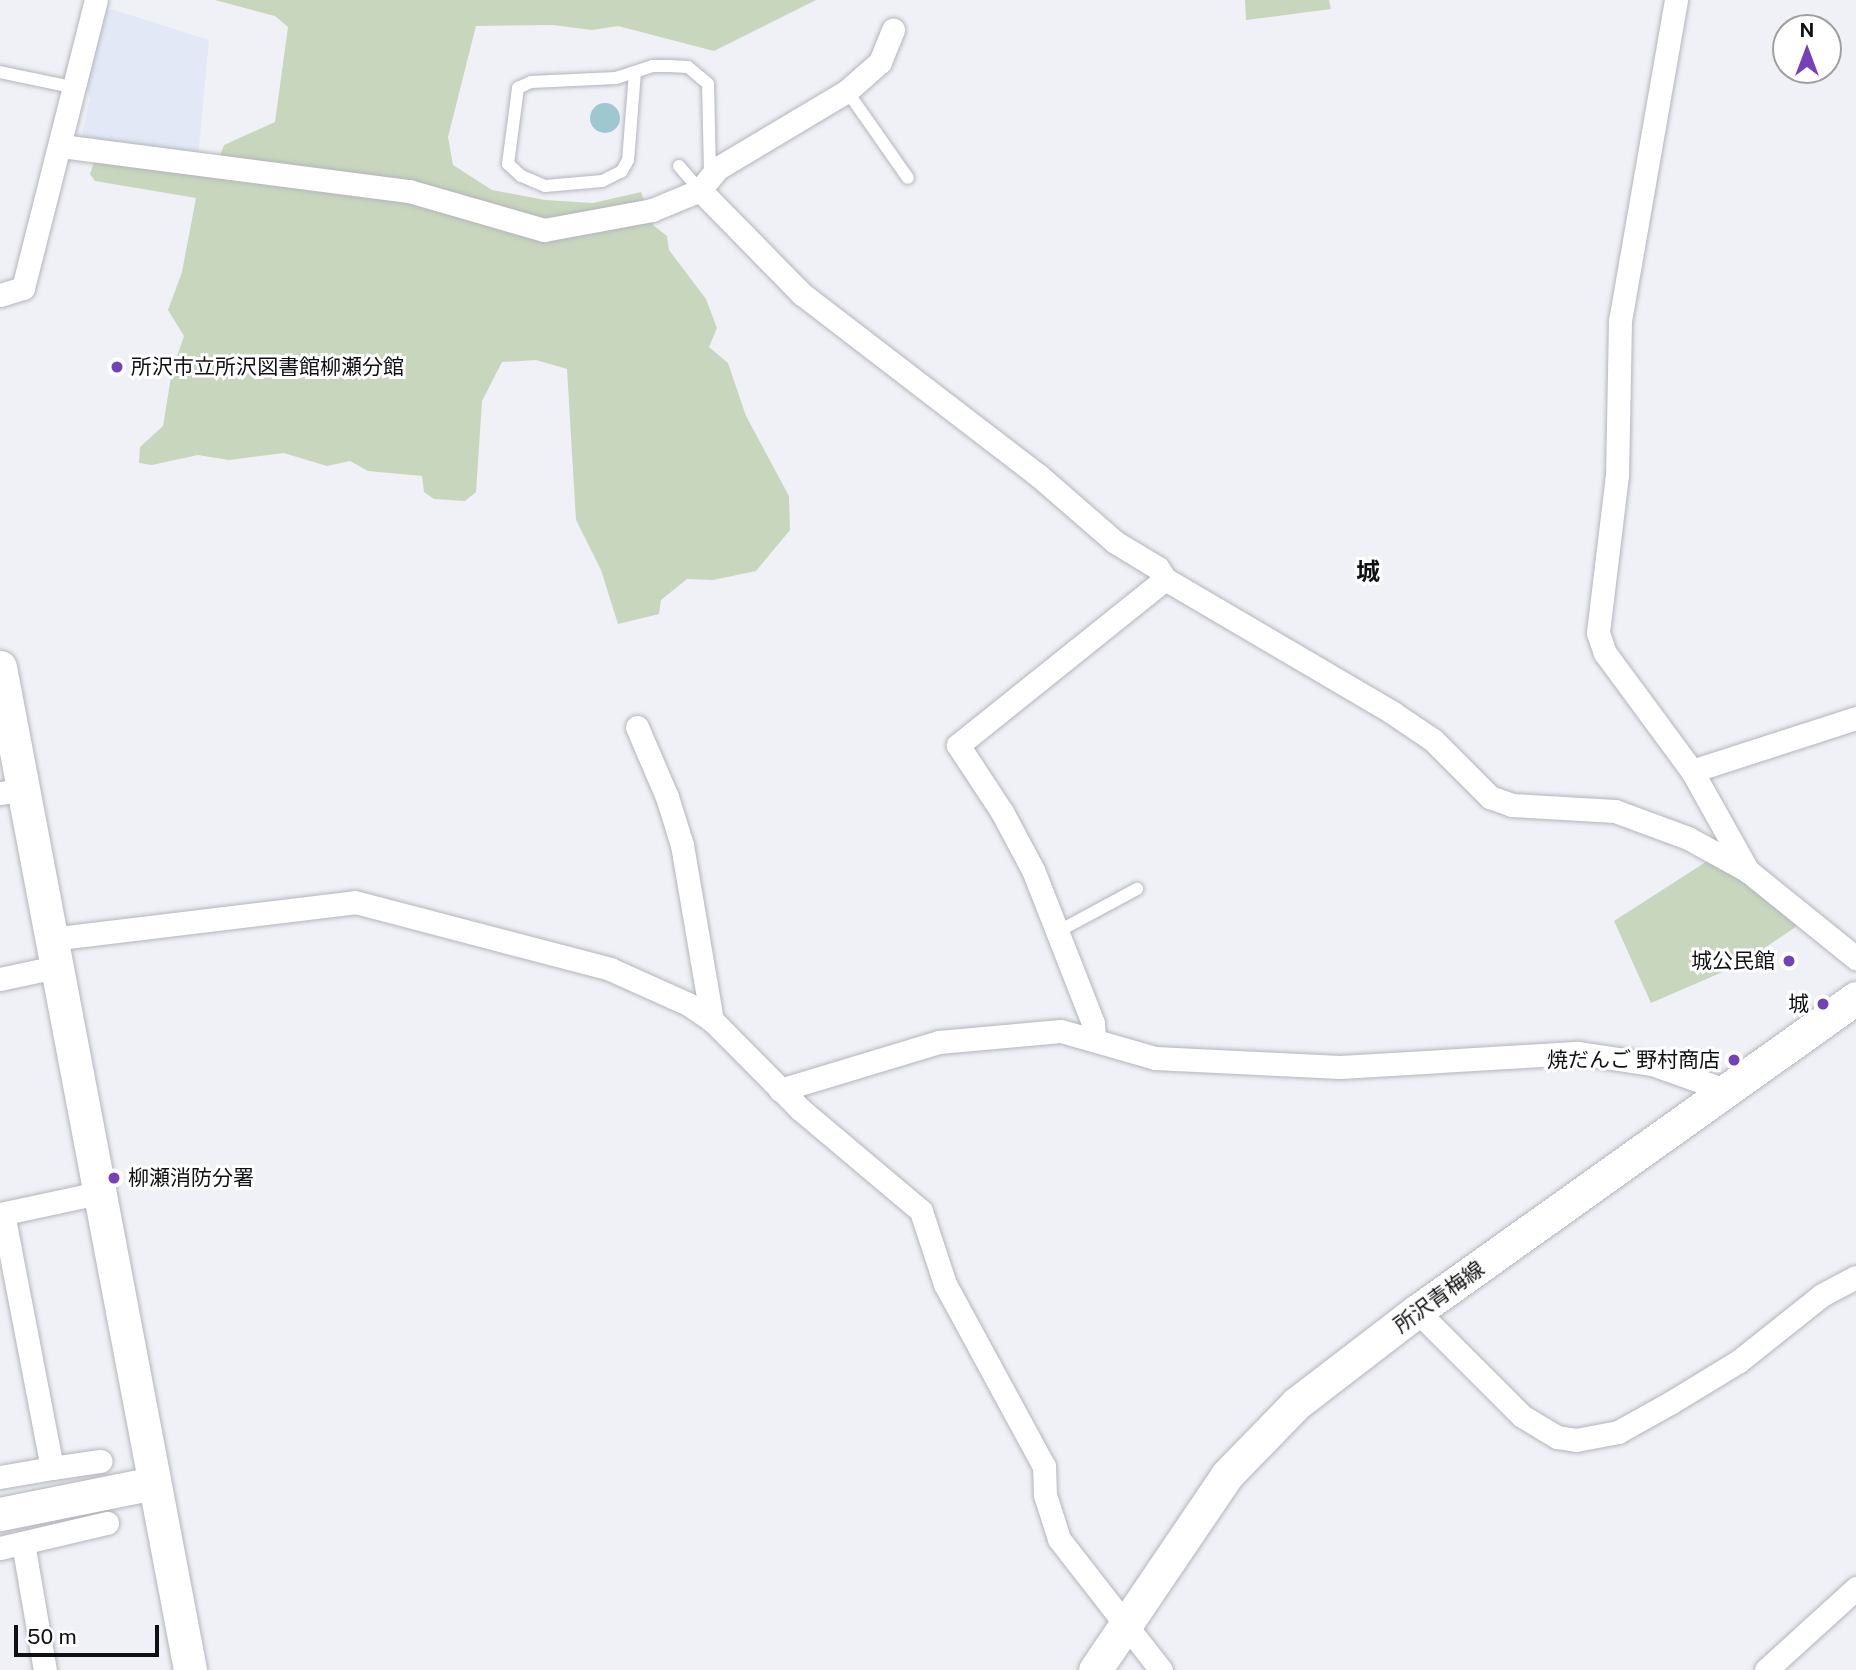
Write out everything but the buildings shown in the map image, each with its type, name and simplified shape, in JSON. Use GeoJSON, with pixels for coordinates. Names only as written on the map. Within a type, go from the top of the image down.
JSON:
{"type":"FeatureCollection","features":[{"type":"Feature","properties":{"kind":"street"},"geometry":{"type":"LineString","coordinates":[[0,295],[23,288],[61,146],[72,86],[96,0]]}},
{"type":"Feature","properties":{"kind":"street"},"geometry":{"type":"LineString","coordinates":[[1676,0],[1620,321],[1617,474],[1598,633],[1605,653],[1692,771],[1748,871]]}},
{"type":"Feature","properties":{"kind":"street"},"geometry":{"type":"LineString","coordinates":[[61,146],[409,191],[544,230],[652,210],[705,182],[847,91],[880,62],[892,30]]}},
{"type":"Feature","properties":{"kind":"street"},"geometry":{"type":"LineString","coordinates":[[705,182],[802,294],[1038,474],[1115,542],[1158,568],[1165,579],[1394,713],[1433,740],[1490,797],[1512,805],[1615,811],[1688,838],[1748,871],[1856,958]]}},
{"type":"Feature","properties":{"kind":"street"},"geometry":{"type":"LineString","coordinates":[[1094,1038],[1093,1023],[1033,870],[1002,812],[958,746],[1165,579]]}},
{"type":"Feature","properties":{"kind":"street"},"geometry":{"type":"LineString","coordinates":[[0,667],[11,792],[53,953],[190,1670]]}},
{"type":"Feature","properties":{"kind":"street"},"geometry":{"type":"LineString","coordinates":[[1692,771],[1856,718]]}},
{"type":"Feature","properties":{"kind":"street"},"geometry":{"type":"LineString","coordinates":[[638,727],[682,845],[712,1020]]}},
{"type":"Feature","properties":{"kind":"street"},"geometry":{"type":"LineString","coordinates":[[0,979],[53,953],[355,902],[629,975],[712,1020],[780,1090],[921,1211],[945,1284],[1044,1466],[1045,1495],[1059,1539],[1161,1670]]}},
{"type":"Feature","properties":{"kind":"street","name":"所沢青梅線"},"geometry":{"type":"LineString","coordinates":[[1095,1670],[1214,1493],[1264,1435],[1297,1403],[1417,1311],[1856,998]]}},
{"type":"Feature","properties":{"kind":"street"},"geometry":{"type":"LineString","coordinates":[[780,1090],[939,1042],[1061,1031],[1094,1038],[1155,1058],[1340,1067],[1579,1053],[1652,1064],[1728,1091]]}},
{"type":"Feature","properties":{"kind":"street"},"geometry":{"type":"LineString","coordinates":[[52,1468],[2,1214],[99,1194]]}},
{"type":"Feature","properties":{"kind":"street"},"geometry":{"type":"LineString","coordinates":[[1417,1311],[1522,1416],[1557,1437],[1576,1440],[1618,1432],[1670,1403],[1739,1361],[1822,1295],[1856,1277]]}},
{"type":"Feature","properties":{"kind":"street"},"geometry":{"type":"LineString","coordinates":[[0,1477],[100,1461]]}},
{"type":"Feature","properties":{"kind":"street"},"geometry":{"type":"LineString","coordinates":[[0,1514],[154,1483]]}},
{"type":"Feature","properties":{"kind":"street"},"geometry":{"type":"LineString","coordinates":[[0,1548],[107,1523]]}},
{"type":"Feature","properties":{"kind":"street"},"geometry":{"type":"LineString","coordinates":[[23,1543],[45,1670]]}},
{"type":"Feature","properties":{"kind":"street"},"geometry":{"type":"LineString","coordinates":[[1766,1670],[1856,1588]]}},
{"type":"Feature","properties":{"kind":"lane"},"geometry":{"type":"LineString","coordinates":[[635,72],[628,160],[622,171],[602,181],[545,186],[521,176],[508,164],[518,88],[531,82],[616,78],[635,72],[669,66],[688,67],[701,74],[708,84],[705,182],[679,166]]}},
{"type":"Feature","properties":{"kind":"lane"},"geometry":{"type":"LineString","coordinates":[[0,72],[72,86]]}},
{"type":"Feature","properties":{"kind":"lane"},"geometry":{"type":"LineString","coordinates":[[847,91],[908,178]]}},
{"type":"Feature","properties":{"kind":"lane"},"geometry":{"type":"LineString","coordinates":[[1057,932],[1137,889]]}},
{"type":"Feature","properties":{"kind":"shaded area"},"geometry":{"type":"Polygon","coordinates":[[[111,9],[209,40],[198,158],[90,144],[82,134],[90,99],[84,81],[100,16],[111,9]]]}},
{"type":"Feature","properties":{"kind":"green space"},"geometry":{"type":"Polygon","coordinates":[[[215,0],[816,0],[714,51],[618,26],[592,30],[553,25],[476,26],[448,137],[453,165],[492,190],[545,200],[593,203],[641,192],[653,225],[667,236],[669,250],[706,299],[717,328],[709,347],[728,363],[746,416],[789,496],[790,530],[756,571],[713,580],[687,579],[661,600],[659,614],[618,624],[601,570],[576,520],[567,369],[536,360],[502,362],[482,401],[476,492],[465,501],[434,499],[424,492],[422,476],[368,471],[350,461],[327,466],[284,453],[229,460],[198,455],[152,465],[139,463],[140,447],[163,426],[172,371],[184,336],[168,310],[182,272],[196,198],[95,181],[90,174],[95,158],[214,172],[224,145],[275,122],[288,27],[275,16],[215,0]]]}},
{"type":"Feature","properties":{"kind":"green space"},"geometry":{"type":"Polygon","coordinates":[[[1245,0],[1329,0],[1331,9],[1246,20],[1245,0]]]}},
{"type":"Feature","properties":{"kind":"green space"},"geometry":{"type":"Polygon","coordinates":[[[1712,858],[1749,879],[1800,924],[1741,964],[1651,1003],[1614,921],[1712,858]]]}},
{"type":"Feature","properties":{"kind":"water"},"geometry":{"type":"Polygon","coordinates":[[[605,103],[611,104],[619,112],[619,124],[611,132],[605,133],[599,132],[591,124],[590,118],[591,112],[599,104],[605,103]]]}},
{"type":"Feature","properties":{"kind":"place","name":"所沢市立所沢図書館柳瀬分館"},"geometry":{"type":"Point","coordinates":[117,367]}},
{"type":"Feature","properties":{"kind":"place","name":"城公民館"},"geometry":{"type":"Point","coordinates":[1789,961]}},
{"type":"Feature","properties":{"kind":"place","name":"城"},"geometry":{"type":"Point","coordinates":[1823,1004]}},
{"type":"Feature","properties":{"kind":"place","name":"焼だんご 野村商店"},"geometry":{"type":"Point","coordinates":[1734,1060]}},
{"type":"Feature","properties":{"kind":"place","name":"柳瀬消防分署"},"geometry":{"type":"Point","coordinates":[114,1178]}},
{"type":"Feature","properties":{"kind":"district","name":"城"},"geometry":{"type":"Point","coordinates":[1368,572]}}]}
